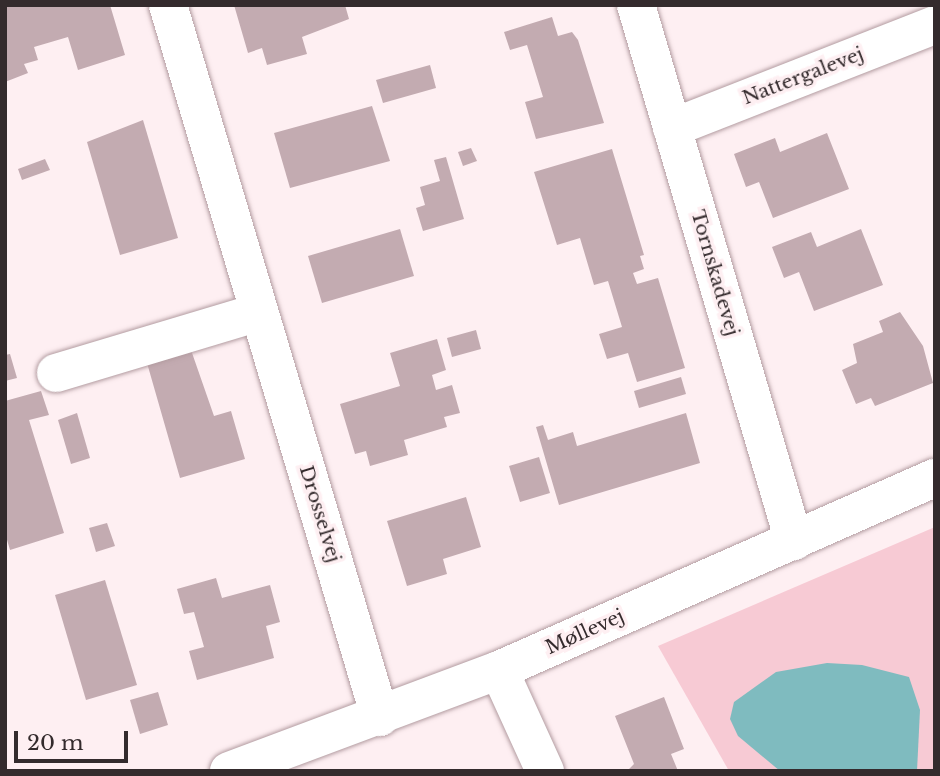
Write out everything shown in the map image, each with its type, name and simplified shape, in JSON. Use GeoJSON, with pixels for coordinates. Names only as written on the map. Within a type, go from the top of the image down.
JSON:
{"type":"FeatureCollection","features":[{"type":"Feature","properties":{"kind":"street","name":"Drosselvej"},"geometry":{"type":"LineString","coordinates":[[167,5],[380,717]]}},
{"type":"Feature","properties":{"kind":"street","name":"Tornskadevej"},"geometry":{"type":"LineString","coordinates":[[636,5],[794,541]]}},
{"type":"Feature","properties":{"kind":"street","name":"Nattergalevej"},"geometry":{"type":"LineString","coordinates":[[672,128],[935,25]]}},
{"type":"Feature","properties":{"kind":"street"},"geometry":{"type":"LineString","coordinates":[[56,373],[260,312]]}},
{"type":"Feature","properties":{"kind":"street","name":"Møllevej"},"geometry":{"type":"LineString","coordinates":[[229,771],[380,717],[499,670],[935,478]]}},
{"type":"Feature","properties":{"kind":"street"},"geometry":{"type":"LineString","coordinates":[[499,670],[545,771]]}},
{"type":"Feature","properties":{"kind":"shaded area"},"geometry":{"type":"Polygon","coordinates":[[[935,527],[935,771],[729,771],[658,646],[935,527]]]}},
{"type":"Feature","properties":{"kind":"water"},"geometry":{"type":"Polygon","coordinates":[[[827,663],[862,665],[909,677],[920,710],[917,771],[780,771],[738,736],[730,719],[734,702],[776,672],[827,663]]]}},
{"type":"Feature","properties":{"kind":"building"},"geometry":{"type":"Polygon","coordinates":[[[5,5],[110,5],[125,55],[78,70],[68,37],[34,47],[38,60],[24,64],[28,73],[5,82],[5,5]]]}},
{"type":"Feature","properties":{"kind":"building"},"geometry":{"type":"Polygon","coordinates":[[[234,5],[345,5],[349,19],[302,37],[307,54],[267,65],[262,48],[248,53],[234,5]]]}},
{"type":"Feature","properties":{"kind":"building"},"geometry":{"type":"Polygon","coordinates":[[[552,17],[558,36],[572,32],[578,40],[604,123],[536,139],[525,102],[543,97],[527,45],[510,50],[504,32],[552,17]]]}},
{"type":"Feature","properties":{"kind":"building"},"geometry":{"type":"Polygon","coordinates":[[[430,65],[436,88],[383,103],[376,80],[430,65]]]}},
{"type":"Feature","properties":{"kind":"building"},"geometry":{"type":"Polygon","coordinates":[[[372,106],[390,161],[290,188],[274,133],[372,106]]]}},
{"type":"Feature","properties":{"kind":"building"},"geometry":{"type":"Polygon","coordinates":[[[143,120],[178,238],[120,255],[87,142],[143,120]]]}},
{"type":"Feature","properties":{"kind":"building"},"geometry":{"type":"Polygon","coordinates":[[[827,133],[849,189],[773,218],[759,182],[746,187],[734,154],[775,138],[780,152],[827,133]]]}},
{"type":"Feature","properties":{"kind":"building"},"geometry":{"type":"Polygon","coordinates":[[[471,148],[477,161],[463,166],[458,152],[471,148]]]}},
{"type":"Feature","properties":{"kind":"building"},"geometry":{"type":"Polygon","coordinates":[[[612,149],[644,255],[640,256],[644,269],[633,273],[637,284],[658,278],[685,368],[637,382],[628,353],[607,359],[599,334],[622,327],[608,281],[594,285],[580,238],[557,245],[534,172],[612,149]]]}},
{"type":"Feature","properties":{"kind":"building"},"geometry":{"type":"Polygon","coordinates":[[[446,157],[464,219],[423,231],[416,208],[425,205],[420,187],[440,181],[434,160],[446,157]]]}},
{"type":"Feature","properties":{"kind":"building"},"geometry":{"type":"Polygon","coordinates":[[[45,159],[50,170],[22,180],[18,169],[45,159]]]}},
{"type":"Feature","properties":{"kind":"building"},"geometry":{"type":"Polygon","coordinates":[[[400,229],[414,276],[322,303],[308,256],[400,229]]]}},
{"type":"Feature","properties":{"kind":"building"},"geometry":{"type":"Polygon","coordinates":[[[861,229],[883,285],[814,311],[799,272],[784,278],[772,247],[811,232],[817,247],[861,229]]]}},
{"type":"Feature","properties":{"kind":"building"},"geometry":{"type":"Polygon","coordinates":[[[900,312],[923,346],[933,383],[875,406],[871,398],[856,404],[842,370],[857,363],[853,344],[883,332],[879,321],[900,312]]]}},
{"type":"Feature","properties":{"kind":"building"},"geometry":{"type":"Polygon","coordinates":[[[476,330],[481,349],[452,357],[447,338],[476,330]]]}},
{"type":"Feature","properties":{"kind":"building"},"geometry":{"type":"Polygon","coordinates":[[[437,339],[446,370],[432,375],[436,390],[452,385],[460,413],[444,417],[447,427],[404,440],[408,455],[370,466],[366,451],[355,454],[340,404],[400,386],[390,353],[437,339]]]}},
{"type":"Feature","properties":{"kind":"building"},"geometry":{"type":"Polygon","coordinates":[[[191,350],[214,416],[231,411],[245,459],[180,478],[147,363],[191,350]]]}},
{"type":"Feature","properties":{"kind":"building"},"geometry":{"type":"Polygon","coordinates":[[[10,354],[17,378],[5,381],[5,355],[10,354]]]}},
{"type":"Feature","properties":{"kind":"building"},"geometry":{"type":"Polygon","coordinates":[[[681,377],[686,394],[639,408],[634,391],[681,377]]]}},
{"type":"Feature","properties":{"kind":"building"},"geometry":{"type":"Polygon","coordinates":[[[41,391],[49,415],[29,420],[64,533],[10,550],[5,533],[5,401],[41,391]]]}},
{"type":"Feature","properties":{"kind":"building"},"geometry":{"type":"Polygon","coordinates":[[[77,413],[90,458],[71,464],[58,420],[77,413]]]}},
{"type":"Feature","properties":{"kind":"building"},"geometry":{"type":"Polygon","coordinates":[[[686,413],[700,463],[559,505],[536,427],[543,425],[548,440],[573,432],[577,446],[686,413]]]}},
{"type":"Feature","properties":{"kind":"building"},"geometry":{"type":"Polygon","coordinates":[[[539,457],[550,493],[520,502],[509,466],[539,457]]]}},
{"type":"Feature","properties":{"kind":"building"},"geometry":{"type":"Polygon","coordinates":[[[466,497],[481,547],[443,559],[447,574],[407,586],[387,521],[466,497]]]}},
{"type":"Feature","properties":{"kind":"building"},"geometry":{"type":"Polygon","coordinates":[[[107,523],[115,546],[96,552],[89,528],[107,523]]]}},
{"type":"Feature","properties":{"kind":"building"},"geometry":{"type":"Polygon","coordinates":[[[216,578],[222,598],[270,585],[280,622],[266,626],[274,658],[197,680],[189,651],[204,647],[194,612],[184,614],[177,589],[216,578]]]}},
{"type":"Feature","properties":{"kind":"building"},"geometry":{"type":"Polygon","coordinates":[[[105,580],[137,685],[86,700],[55,595],[105,580]]]}},
{"type":"Feature","properties":{"kind":"building"},"geometry":{"type":"Polygon","coordinates":[[[158,692],[168,725],[140,734],[130,700],[158,692]]]}},
{"type":"Feature","properties":{"kind":"building"},"geometry":{"type":"Polygon","coordinates":[[[664,697],[684,749],[671,754],[678,771],[627,771],[634,764],[615,716],[664,697]]]}}]}
